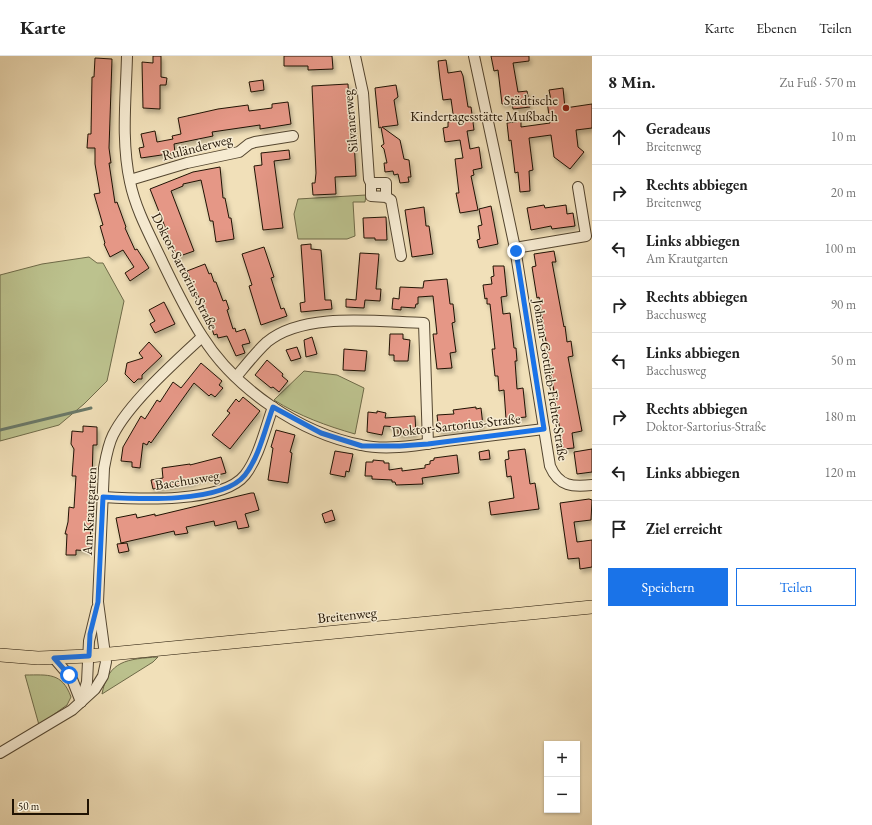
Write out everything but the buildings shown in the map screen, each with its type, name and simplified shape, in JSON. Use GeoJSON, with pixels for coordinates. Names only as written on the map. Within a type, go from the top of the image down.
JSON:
{"type":"FeatureCollection","features":[{"type":"Feature","properties":{"kind":"main road","name":"Breitenweg"},"geometry":{"type":"LineString","coordinates":[[0,655],[54,658],[89,656],[592,607]]}},
{"type":"Feature","properties":{"kind":"street","name":"Doktor-Sartorius-Straße"},"geometry":{"type":"LineString","coordinates":[[127,56],[125,132],[130,180],[142,220],[202,337],[236,377],[273,407],[321,433],[362,446],[428,444],[544,429]]}},
{"type":"Feature","properties":{"kind":"street","name":"Silvanerweg"},"geometry":{"type":"LineString","coordinates":[[355,56],[363,93],[369,179],[371,183],[386,183],[386,197],[391,200],[401,256]]}},
{"type":"Feature","properties":{"kind":"street","name":"Johann-Gottlieb-Fichte-Straße"},"geometry":{"type":"LineString","coordinates":[[474,56],[515,248],[550,466],[555,476],[564,484],[570,486],[592,485]]}},
{"type":"Feature","properties":{"kind":"street","name":"Ruländerweg"},"geometry":{"type":"LineString","coordinates":[[130,180],[187,163],[239,152],[249,144],[255,142],[293,136]]}},
{"type":"Feature","properties":{"kind":"street"},"geometry":{"type":"LineString","coordinates":[[515,248],[586,236],[578,187]]}},
{"type":"Feature","properties":{"kind":"street"},"geometry":{"type":"LineString","coordinates":[[236,377],[267,342],[278,335],[302,326],[343,321],[424,323],[428,444]]}},
{"type":"Feature","properties":{"kind":"street","name":"Am Krautgarten"},"geometry":{"type":"LineString","coordinates":[[89,656],[90,634],[98,602],[103,497],[107,452],[112,436],[120,422],[132,407],[202,337]]}},
{"type":"Feature","properties":{"kind":"street","name":"Bacchusweg"},"geometry":{"type":"LineString","coordinates":[[103,497],[169,499],[212,492],[238,482],[251,465],[273,407]]}},
{"type":"Feature","properties":{"kind":"street","name":"Am Krautgarten"},"geometry":{"type":"LineString","coordinates":[[98,602],[106,654]]}},
{"type":"Feature","properties":{"kind":"street"},"geometry":{"type":"LineString","coordinates":[[0,753],[63,716],[89,695],[100,682],[105,670],[106,654]]}},
{"type":"Feature","properties":{"kind":"street"},"geometry":{"type":"LineString","coordinates":[[81,702],[87,682],[89,656]]}},
{"type":"Feature","properties":{"kind":"street"},"geometry":{"type":"LineString","coordinates":[[54,658],[72,679],[81,702]]}},
{"type":"Feature","properties":{"kind":"green space"},"geometry":{"type":"Polygon","coordinates":[[[366,195],[365,202],[353,202],[355,236],[347,239],[298,239],[294,214],[298,199],[366,195]]]}},
{"type":"Feature","properties":{"kind":"green space"},"geometry":{"type":"Polygon","coordinates":[[[89,257],[97,263],[103,263],[124,301],[107,381],[84,404],[59,425],[0,441],[0,275],[42,264],[89,257]]]}},
{"type":"Feature","properties":{"kind":"green space"},"geometry":{"type":"Polygon","coordinates":[[[304,371],[337,375],[364,388],[355,434],[313,420],[274,400],[304,371]]]}},
{"type":"Feature","properties":{"kind":"green space"},"geometry":{"type":"Polygon","coordinates":[[[158,657],[153,662],[102,694],[109,674],[114,668],[137,659],[158,657]]]}},
{"type":"Feature","properties":{"kind":"green space"},"geometry":{"type":"Polygon","coordinates":[[[25,675],[47,675],[59,679],[71,697],[67,705],[39,725],[25,675]]]}},
{"type":"Feature","properties":{"kind":"waterway"},"geometry":{"type":"LineString","coordinates":[[0,430],[91,408]]}},
{"type":"Feature","properties":{"kind":"place","name":"Städtische Kindertagesstätte Mußbach"},"geometry":{"type":"Point","coordinates":[566,108]}},
{"type":"Feature","properties":{"kind":"route"},"geometry":{"type":"LineString","coordinates":[[69,675],[54,658],[89,656],[90,634],[98,602],[103,497],[152,500],[169,499],[212,492],[230,487],[245,475],[251,465],[258,450],[273,407],[298,422],[321,433],[362,446],[379,447],[428,444],[544,429],[516,251]]}}]}
